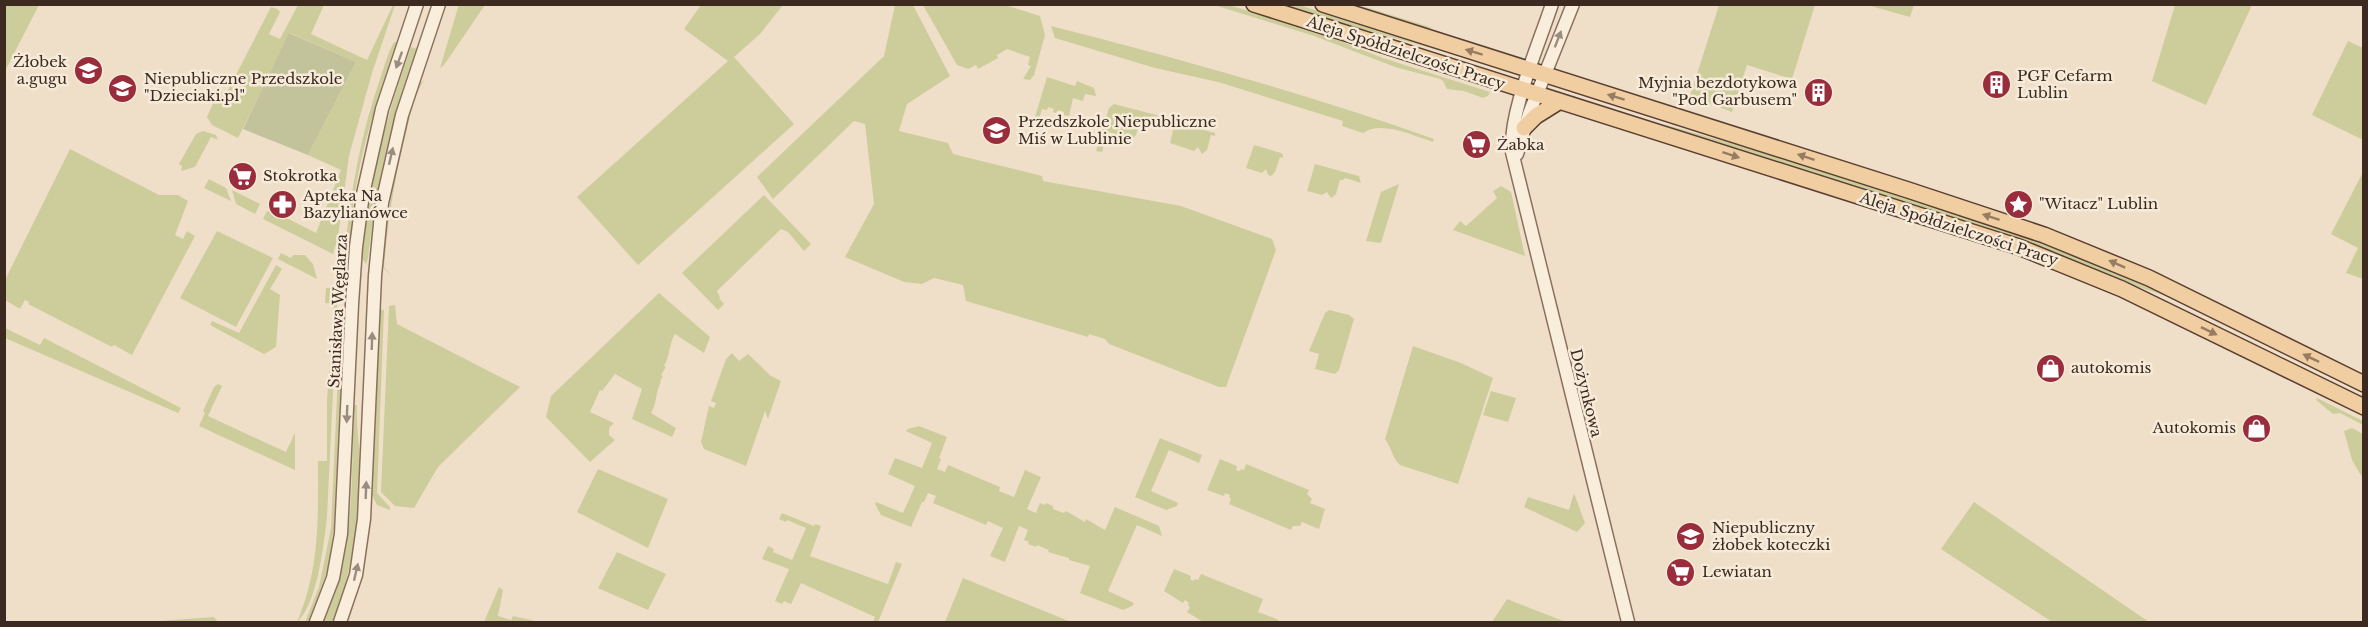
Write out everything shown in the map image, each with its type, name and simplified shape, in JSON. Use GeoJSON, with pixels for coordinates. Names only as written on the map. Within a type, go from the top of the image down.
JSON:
{"type":"FeatureCollection","features":[{"type":"Feature","properties":{"kind":"main road","name":"Aleja Spółdzielczości Pracy"},"geometry":{"type":"LineString","coordinates":[[1254,4],[1995,239],[2053,260],[2122,289],[2364,407]]}},
{"type":"Feature","properties":{"kind":"main road","name":"Aleja Spółdzielczości Pracy"},"geometry":{"type":"LineString","coordinates":[[1323,4],[2044,235],[2149,278],[2364,384]]}},
{"type":"Feature","properties":{"kind":"main road"},"geometry":{"type":"LineString","coordinates":[[1524,128],[1536,116],[1560,101]]}},
{"type":"Feature","properties":{"kind":"street","name":"Stanisława Węglarza"},"geometry":{"type":"LineString","coordinates":[[316,622],[333,578],[342,522],[352,294],[363,194],[382,109],[417,4]]}},
{"type":"Feature","properties":{"kind":"street"},"geometry":{"type":"LineString","coordinates":[[340,622],[356,575],[364,519],[375,276],[382,203],[402,115],[439,4]]}},
{"type":"Feature","properties":{"kind":"street"},"geometry":{"type":"LineString","coordinates":[[1530,92],[1537,72],[1552,4]]}},
{"type":"Feature","properties":{"kind":"street"},"geometry":{"type":"LineString","coordinates":[[1537,72],[1573,4]]}},
{"type":"Feature","properties":{"kind":"street","name":"Dożynkowa"},"geometry":{"type":"LineString","coordinates":[[1516,171],[1518,147],[1524,128],[1530,92]]}},
{"type":"Feature","properties":{"kind":"street","name":"Dożynkowa"},"geometry":{"type":"LineString","coordinates":[[1530,92],[1512,136],[1512,152],[1628,622]]}},
{"type":"Feature","properties":{"kind":"green space"},"geometry":{"type":"Polygon","coordinates":[[[459,4],[485,5],[440,68],[459,4]]]}},
{"type":"Feature","properties":{"kind":"green space"},"geometry":{"type":"Polygon","coordinates":[[[1914,4],[1910,17],[1867,5],[1914,4]]]}},
{"type":"Feature","properties":{"kind":"green space"},"geometry":{"type":"Polygon","coordinates":[[[4,5],[39,5],[5,71],[4,5]]]}},
{"type":"Feature","properties":{"kind":"green space"},"geometry":{"type":"Polygon","coordinates":[[[298,5],[324,5],[311,34],[367,60],[395,5],[372,73],[349,156],[338,237],[333,254],[263,219],[267,211],[272,213],[273,211],[316,233],[341,170],[308,155],[356,62],[290,33],[238,138],[212,125],[207,117],[219,90],[226,94],[271,7],[280,12],[269,34],[280,39],[298,5]]]}},
{"type":"Feature","properties":{"kind":"green space"},"geometry":{"type":"Polygon","coordinates":[[[701,5],[783,5],[760,34],[734,57],[794,124],[638,265],[577,197],[728,61],[684,29],[701,5]]]}},
{"type":"Feature","properties":{"kind":"green space"},"geometry":{"type":"Polygon","coordinates":[[[895,5],[913,5],[950,76],[907,104],[899,131],[948,143],[953,154],[1042,176],[1043,181],[1181,206],[1272,239],[1276,250],[1226,387],[1219,387],[1109,344],[1105,339],[1089,334],[1088,337],[966,301],[963,285],[934,278],[922,284],[904,282],[845,257],[874,204],[865,124],[854,121],[773,199],[757,177],[884,56],[895,5]]]}},
{"type":"Feature","properties":{"kind":"green space"},"geometry":{"type":"Polygon","coordinates":[[[923,5],[1005,5],[1040,16],[1045,35],[1034,75],[1030,80],[1023,79],[1031,66],[1028,65],[1030,57],[1007,49],[997,55],[998,58],[978,69],[976,65],[968,69],[957,65],[923,5]]]}},
{"type":"Feature","properties":{"kind":"green space"},"geometry":{"type":"Polygon","coordinates":[[[1214,5],[1229,5],[1314,31],[1383,58],[1490,92],[1483,98],[1464,91],[1447,89],[1440,79],[1395,67],[1314,36],[1214,5]]]}},
{"type":"Feature","properties":{"kind":"green space"},"geometry":{"type":"Polygon","coordinates":[[[1278,5],[1299,5],[1494,66],[1278,5]]]}},
{"type":"Feature","properties":{"kind":"green space"},"geometry":{"type":"Polygon","coordinates":[[[1350,5],[1359,5],[1433,28],[1418,27],[1350,5]]]}},
{"type":"Feature","properties":{"kind":"green space"},"geometry":{"type":"Polygon","coordinates":[[[1719,5],[1815,5],[1792,79],[1747,65],[1732,112],[1690,96],[1719,5]]]}},
{"type":"Feature","properties":{"kind":"green space"},"geometry":{"type":"Polygon","coordinates":[[[2175,5],[2252,5],[2206,105],[2152,81],[2175,5]]]}},
{"type":"Feature","properties":{"kind":"green space"},"geometry":{"type":"Polygon","coordinates":[[[1051,26],[1244,78],[1434,139],[1433,142],[1407,133],[1379,128],[1363,133],[1342,126],[1343,121],[1218,82],[1155,68],[1055,38],[1051,26]]]}},
{"type":"Feature","properties":{"kind":"green space"},"geometry":{"type":"Polygon","coordinates":[[[289,33],[356,62],[308,155],[243,129],[289,33]]]}},
{"type":"Feature","properties":{"kind":"green space"},"geometry":{"type":"Polygon","coordinates":[[[2348,41],[2363,48],[2363,140],[2312,115],[2348,41]]]}},
{"type":"Feature","properties":{"kind":"green space"},"geometry":{"type":"Polygon","coordinates":[[[394,42],[397,42],[365,144],[356,186],[351,237],[345,252],[353,185],[362,141],[374,97],[394,42]]]}},
{"type":"Feature","properties":{"kind":"green space"},"geometry":{"type":"Polygon","coordinates":[[[411,47],[417,49],[392,126],[375,205],[366,264],[362,258],[374,177],[386,125],[411,47]]]}},
{"type":"Feature","properties":{"kind":"green space"},"geometry":{"type":"Polygon","coordinates":[[[1047,77],[1075,86],[1077,81],[1094,88],[1096,96],[1085,94],[1083,101],[1073,98],[1069,116],[1058,110],[1056,113],[1053,112],[1054,109],[1048,107],[1047,110],[1042,109],[1039,119],[1035,117],[1047,77]]]}},
{"type":"Feature","properties":{"kind":"green space"},"geometry":{"type":"Polygon","coordinates":[[[424,80],[410,116],[390,215],[384,267],[395,280],[382,266],[387,227],[402,137],[416,91],[424,80]]]}},
{"type":"Feature","properties":{"kind":"green space"},"geometry":{"type":"Polygon","coordinates":[[[1114,104],[1164,117],[1162,124],[1141,120],[1136,135],[1132,139],[1128,133],[1123,136],[1108,132],[1102,152],[1096,151],[1109,108],[1114,104]]]}},
{"type":"Feature","properties":{"kind":"green space"},"geometry":{"type":"Polygon","coordinates":[[[1175,122],[1215,133],[1215,136],[1211,135],[1207,150],[1202,154],[1198,147],[1194,151],[1170,143],[1175,122]]]}},
{"type":"Feature","properties":{"kind":"green space"},"geometry":{"type":"Polygon","coordinates":[[[1663,124],[1922,200],[2049,245],[2172,298],[2124,282],[2030,244],[1663,124]]]}},
{"type":"Feature","properties":{"kind":"green space"},"geometry":{"type":"Polygon","coordinates":[[[203,131],[216,135],[218,140],[211,137],[195,167],[181,171],[182,166],[179,164],[196,134],[203,131]]]}},
{"type":"Feature","properties":{"kind":"green space"},"geometry":{"type":"Polygon","coordinates":[[[1254,145],[1283,155],[1271,176],[1268,175],[1266,169],[1262,173],[1246,168],[1254,145]]]}},
{"type":"Feature","properties":{"kind":"green space"},"geometry":{"type":"Polygon","coordinates":[[[70,149],[159,195],[178,195],[188,201],[175,235],[183,239],[187,231],[195,236],[132,355],[28,304],[29,302],[25,300],[20,309],[5,300],[5,280],[70,149]]]}},
{"type":"Feature","properties":{"kind":"green space"},"geometry":{"type":"Polygon","coordinates":[[[1315,164],[1359,176],[1361,183],[1345,178],[1340,180],[1336,194],[1331,198],[1327,192],[1322,195],[1307,191],[1315,164]]]}},
{"type":"Feature","properties":{"kind":"green space"},"geometry":{"type":"Polygon","coordinates":[[[2363,172],[2363,279],[2346,273],[2358,248],[2331,234],[2363,172]]]}},
{"type":"Feature","properties":{"kind":"green space"},"geometry":{"type":"Polygon","coordinates":[[[209,179],[226,188],[231,201],[204,188],[209,179]]]}},
{"type":"Feature","properties":{"kind":"green space"},"geometry":{"type":"Polygon","coordinates":[[[1399,184],[1381,243],[1366,241],[1381,192],[1399,184]]]}},
{"type":"Feature","properties":{"kind":"green space"},"geometry":{"type":"Polygon","coordinates":[[[1501,186],[1511,192],[1525,256],[1453,230],[1460,221],[1466,226],[1497,198],[1493,191],[1501,186]]]}},
{"type":"Feature","properties":{"kind":"green space"},"geometry":{"type":"Polygon","coordinates":[[[232,190],[260,204],[255,214],[236,204],[232,190]]]}},
{"type":"Feature","properties":{"kind":"green space"},"geometry":{"type":"Polygon","coordinates":[[[764,195],[811,244],[804,251],[788,232],[781,229],[717,291],[724,304],[718,310],[682,273],[764,195]]]}},
{"type":"Feature","properties":{"kind":"green space"},"geometry":{"type":"Polygon","coordinates":[[[217,231],[273,258],[236,327],[180,298],[217,231]]]}},
{"type":"Feature","properties":{"kind":"green space"},"geometry":{"type":"Polygon","coordinates":[[[281,253],[291,258],[293,255],[305,255],[313,264],[317,279],[278,259],[281,253]]]}},
{"type":"Feature","properties":{"kind":"green space"},"geometry":{"type":"Polygon","coordinates":[[[276,265],[282,269],[270,289],[280,295],[276,347],[264,354],[210,325],[212,321],[239,333],[276,265]]]}},
{"type":"Feature","properties":{"kind":"green space"},"geometry":{"type":"Polygon","coordinates":[[[326,288],[338,288],[327,517],[321,558],[310,602],[297,622],[305,602],[314,563],[318,461],[327,461],[327,400],[334,304],[325,303],[326,288]]]}},
{"type":"Feature","properties":{"kind":"green space"},"geometry":{"type":"Polygon","coordinates":[[[659,293],[710,337],[704,353],[675,334],[673,338],[651,413],[676,428],[672,437],[632,419],[642,389],[615,374],[602,391],[600,390],[590,412],[614,423],[609,428],[609,435],[615,440],[590,462],[546,417],[551,396],[659,293]]]}},
{"type":"Feature","properties":{"kind":"green space"},"geometry":{"type":"Polygon","coordinates":[[[395,305],[397,324],[520,387],[438,467],[414,508],[395,506],[381,492],[389,306],[395,305]]]}},
{"type":"Feature","properties":{"kind":"green space"},"geometry":{"type":"Polygon","coordinates":[[[345,307],[334,528],[328,569],[308,622],[305,622],[319,587],[331,528],[341,308],[345,307]]]}},
{"type":"Feature","properties":{"kind":"green space"},"geometry":{"type":"Polygon","coordinates":[[[380,309],[384,310],[377,493],[390,507],[390,510],[377,505],[372,495],[380,309]]]}},
{"type":"Feature","properties":{"kind":"green space"},"geometry":{"type":"Polygon","coordinates":[[[1329,310],[1349,315],[1354,319],[1339,370],[1335,374],[1315,369],[1319,354],[1309,351],[1325,313],[1329,310]]]}},
{"type":"Feature","properties":{"kind":"green space"},"geometry":{"type":"Polygon","coordinates":[[[5,328],[40,345],[44,338],[181,408],[178,413],[5,338],[5,328]]]}},
{"type":"Feature","properties":{"kind":"green space"},"geometry":{"type":"Polygon","coordinates":[[[1413,346],[1461,363],[1493,378],[1458,484],[1400,465],[1385,439],[1413,346]]]}},
{"type":"Feature","properties":{"kind":"green space"},"geometry":{"type":"Polygon","coordinates":[[[732,353],[739,361],[748,354],[771,376],[781,381],[768,419],[765,411],[746,466],[704,449],[701,442],[709,406],[714,408],[716,403],[711,401],[726,359],[732,353]]]}},
{"type":"Feature","properties":{"kind":"green space"},"geometry":{"type":"Polygon","coordinates":[[[218,384],[222,386],[208,416],[286,452],[295,433],[295,470],[199,426],[205,413],[203,411],[214,387],[218,384]]]}},
{"type":"Feature","properties":{"kind":"green space"},"geometry":{"type":"Polygon","coordinates":[[[1491,391],[1516,398],[1508,422],[1483,415],[1491,391]]]}},
{"type":"Feature","properties":{"kind":"green space"},"geometry":{"type":"Polygon","coordinates":[[[2317,398],[2363,421],[2363,425],[2340,413],[2333,414],[2316,400],[2317,398]]]}},
{"type":"Feature","properties":{"kind":"green space"},"geometry":{"type":"Polygon","coordinates":[[[354,405],[357,405],[360,460],[359,502],[354,543],[345,583],[332,622],[323,622],[334,597],[347,543],[352,488],[354,405]]]}},
{"type":"Feature","properties":{"kind":"green space"},"geometry":{"type":"Polygon","coordinates":[[[919,426],[947,437],[937,469],[945,472],[948,465],[1000,487],[999,491],[1014,497],[1025,470],[1041,477],[1027,509],[1036,513],[1040,503],[1045,505],[1046,503],[1053,506],[1053,509],[1064,513],[1066,511],[1085,522],[1086,519],[1105,530],[1115,507],[1159,526],[1162,536],[1137,525],[1108,591],[1134,603],[1132,606],[1123,610],[1080,593],[1090,566],[1048,552],[1049,550],[1037,545],[1036,547],[1028,544],[1029,542],[1024,540],[1028,530],[1019,526],[1005,562],[990,556],[1003,528],[988,521],[986,525],[933,503],[936,496],[928,493],[911,527],[881,515],[876,502],[903,513],[915,486],[888,474],[895,458],[922,468],[932,443],[906,431],[919,426]]]}},
{"type":"Feature","properties":{"kind":"green space"},"geometry":{"type":"Polygon","coordinates":[[[2352,428],[2363,434],[2363,479],[2352,460],[2344,431],[2352,428]]]}},
{"type":"Feature","properties":{"kind":"green space"},"geometry":{"type":"Polygon","coordinates":[[[1160,438],[1202,455],[1199,463],[1169,450],[1151,491],[1178,503],[1177,506],[1166,510],[1135,497],[1160,438]]]}},
{"type":"Feature","properties":{"kind":"green space"},"geometry":{"type":"Polygon","coordinates":[[[1220,459],[1237,466],[1236,470],[1244,470],[1246,464],[1309,490],[1307,494],[1312,499],[1310,503],[1325,509],[1319,529],[1302,522],[1300,526],[1293,526],[1291,530],[1229,504],[1230,495],[1225,493],[1224,496],[1207,490],[1220,459]]]}},
{"type":"Feature","properties":{"kind":"green space"},"geometry":{"type":"Polygon","coordinates":[[[598,469],[668,499],[648,548],[577,512],[598,469]]]}},
{"type":"Feature","properties":{"kind":"green space"},"geometry":{"type":"Polygon","coordinates":[[[1574,493],[1585,523],[1577,532],[1524,507],[1528,497],[1569,510],[1574,493]]]}},
{"type":"Feature","properties":{"kind":"green space"},"geometry":{"type":"Polygon","coordinates":[[[1974,502],[2149,622],[2052,622],[1941,549],[1974,502]]]}},
{"type":"Feature","properties":{"kind":"green space"},"geometry":{"type":"Polygon","coordinates":[[[782,513],[814,526],[815,524],[821,526],[810,556],[888,584],[896,562],[902,564],[878,622],[873,622],[875,617],[801,583],[791,604],[784,601],[782,604],[756,593],[775,601],[789,569],[762,559],[768,546],[774,549],[773,552],[792,560],[806,528],[779,519],[782,513]]]}},
{"type":"Feature","properties":{"kind":"green space"},"geometry":{"type":"Polygon","coordinates":[[[617,552],[666,574],[648,610],[598,588],[617,552]]]}},
{"type":"Feature","properties":{"kind":"green space"},"geometry":{"type":"Polygon","coordinates":[[[1174,569],[1191,576],[1190,579],[1194,581],[1198,580],[1201,574],[1263,599],[1258,612],[1279,620],[1278,622],[1203,622],[1187,612],[1190,607],[1189,603],[1185,600],[1183,603],[1164,591],[1174,569]]]}},
{"type":"Feature","properties":{"kind":"green space"},"geometry":{"type":"Polygon","coordinates":[[[963,578],[1071,622],[945,622],[963,578]]]}},
{"type":"Feature","properties":{"kind":"green space"},"geometry":{"type":"Polygon","coordinates":[[[499,587],[503,590],[498,616],[511,620],[513,616],[540,622],[484,622],[499,587]]]}},
{"type":"Feature","properties":{"kind":"green space"},"geometry":{"type":"Polygon","coordinates":[[[1507,599],[1566,622],[1492,622],[1507,599]]]}},
{"type":"Feature","properties":{"kind":"green space"},"geometry":{"type":"Polygon","coordinates":[[[213,617],[219,622],[145,622],[213,617]]]}},
{"type":"Feature","properties":{"kind":"place","name":"Żłobek a.gugu"},"geometry":{"type":"Point","coordinates":[88,71]}},
{"type":"Feature","properties":{"kind":"place","name":"PGF Cefarm Lublin"},"geometry":{"type":"Point","coordinates":[1996,85]}},
{"type":"Feature","properties":{"kind":"place","name":"Niepubliczne Przedszkole \"Dzieciaki.pl\""},"geometry":{"type":"Point","coordinates":[123,88]}},
{"type":"Feature","properties":{"kind":"place","name":"Myjnia bezdotykowa \"Pod Garbusem\""},"geometry":{"type":"Point","coordinates":[1818,92]}},
{"type":"Feature","properties":{"kind":"place","name":"Przedszkole Niepubliczne Miś w Lublinie"},"geometry":{"type":"Point","coordinates":[997,131]}},
{"type":"Feature","properties":{"kind":"place","name":"Żabka"},"geometry":{"type":"Point","coordinates":[1476,145]}},
{"type":"Feature","properties":{"kind":"place","name":"Stokrotka"},"geometry":{"type":"Point","coordinates":[242,176]}},
{"type":"Feature","properties":{"kind":"place","name":"\"Witacz\" Lublin"},"geometry":{"type":"Point","coordinates":[2018,204]}},
{"type":"Feature","properties":{"kind":"place","name":"Apteka Na Bazylianówce"},"geometry":{"type":"Point","coordinates":[282,205]}},
{"type":"Feature","properties":{"kind":"place","name":"autokomis"},"geometry":{"type":"Point","coordinates":[2050,368]}},
{"type":"Feature","properties":{"kind":"place","name":"Autokomis"},"geometry":{"type":"Point","coordinates":[2257,428]}},
{"type":"Feature","properties":{"kind":"place","name":"Niepubliczny żłobek koteczki"},"geometry":{"type":"Point","coordinates":[1691,537]}},
{"type":"Feature","properties":{"kind":"place","name":"Lewiatan"},"geometry":{"type":"Point","coordinates":[1681,572]}}]}
